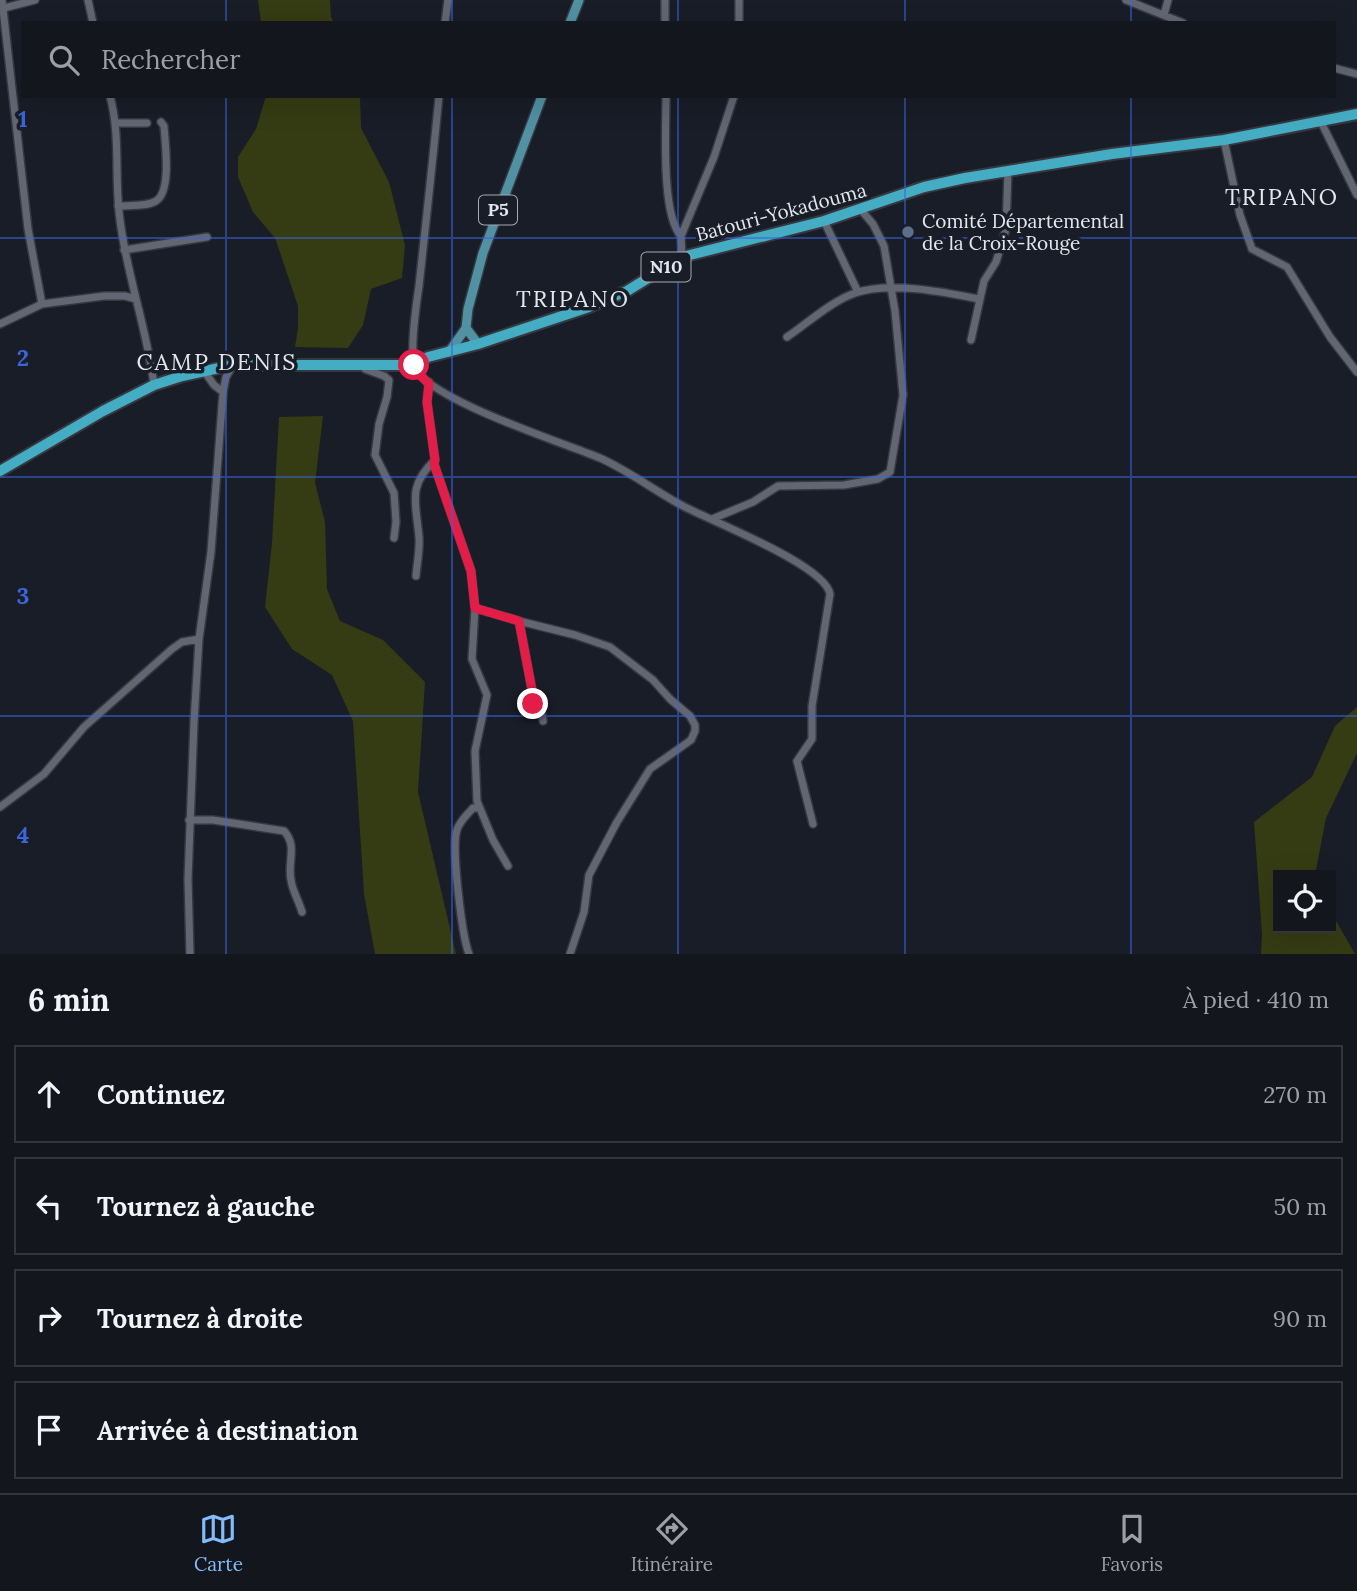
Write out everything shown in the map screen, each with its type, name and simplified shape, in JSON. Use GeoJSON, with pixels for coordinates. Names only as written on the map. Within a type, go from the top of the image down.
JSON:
{"type":"FeatureCollection","features":[{"type":"Feature","properties":{"kind":"highway","name":"Batouri-Yokadouma"},"geometry":{"type":"LineString","coordinates":[[0,471],[103,411],[154,385],[204,371],[233,365],[414,365],[428,357],[478,344],[610,299],[682,257],[824,221],[946,181],[1224,140],[1357,114]]}},
{"type":"Feature","properties":{"kind":"main road"},"geometry":{"type":"LineString","coordinates":[[571,21],[579,0]]}},
{"type":"Feature","properties":{"kind":"main road","name":"P5"},"geometry":{"type":"LineString","coordinates":[[449,352],[466,328],[468,309],[483,253],[541,98]]}},
{"type":"Feature","properties":{"kind":"main road"},"geometry":{"type":"LineString","coordinates":[[466,328],[478,344]]}},
{"type":"Feature","properties":{"kind":"street"},"geometry":{"type":"LineString","coordinates":[[35,0],[1,6],[28,229],[42,304]]}},
{"type":"Feature","properties":{"kind":"street"},"geometry":{"type":"LineString","coordinates":[[88,0],[93,21]]}},
{"type":"Feature","properties":{"kind":"street"},"geometry":{"type":"LineString","coordinates":[[445,21],[448,0]]}},
{"type":"Feature","properties":{"kind":"street"},"geometry":{"type":"LineString","coordinates":[[665,0],[665,21]]}},
{"type":"Feature","properties":{"kind":"street"},"geometry":{"type":"LineString","coordinates":[[739,0],[739,21]]}},
{"type":"Feature","properties":{"kind":"street"},"geometry":{"type":"LineString","coordinates":[[1126,0],[1178,21]]}},
{"type":"Feature","properties":{"kind":"street"},"geometry":{"type":"LineString","coordinates":[[1164,15],[1168,0]]}},
{"type":"Feature","properties":{"kind":"street"},"geometry":{"type":"LineString","coordinates":[[1336,69],[1357,74]]}},
{"type":"Feature","properties":{"kind":"street"},"geometry":{"type":"LineString","coordinates":[[110,98],[116,123],[118,206],[124,250],[149,350],[154,385]]}},
{"type":"Feature","properties":{"kind":"street"},"geometry":{"type":"LineString","coordinates":[[439,98],[415,320],[414,365],[420,375],[437,389],[483,412],[601,458],[666,497],[784,555],[821,580],[829,589],[812,706],[812,739],[797,761],[813,824]]}},
{"type":"Feature","properties":{"kind":"street"},"geometry":{"type":"LineString","coordinates":[[666,98],[669,205],[675,229],[681,236]]}},
{"type":"Feature","properties":{"kind":"street"},"geometry":{"type":"LineString","coordinates":[[682,257],[681,236],[717,148],[733,98]]}},
{"type":"Feature","properties":{"kind":"street"},"geometry":{"type":"LineString","coordinates":[[118,206],[154,202],[164,191],[166,161],[164,126],[161,122]]}},
{"type":"Feature","properties":{"kind":"street"},"geometry":{"type":"LineString","coordinates":[[1321,122],[1357,195]]}},
{"type":"Feature","properties":{"kind":"street"},"geometry":{"type":"LineString","coordinates":[[116,123],[147,123]]}},
{"type":"Feature","properties":{"kind":"street"},"geometry":{"type":"LineString","coordinates":[[1224,140],[1240,215],[1252,249],[1287,267],[1329,337],[1357,372]]}},
{"type":"Feature","properties":{"kind":"street"},"geometry":{"type":"LineString","coordinates":[[971,340],[984,281],[996,262],[1006,229],[1008,171]]}},
{"type":"Feature","properties":{"kind":"street"},"geometry":{"type":"LineString","coordinates":[[712,519],[753,502],[778,486],[844,485],[878,479],[890,472],[903,395],[892,288],[880,234],[861,209]]}},
{"type":"Feature","properties":{"kind":"street"},"geometry":{"type":"LineString","coordinates":[[824,221],[858,292]]}},
{"type":"Feature","properties":{"kind":"street"},"geometry":{"type":"LineString","coordinates":[[124,250],[207,237]]}},
{"type":"Feature","properties":{"kind":"street"},"geometry":{"type":"LineString","coordinates":[[786,337],[838,302],[858,292],[892,288],[922,289],[979,299]]}},
{"type":"Feature","properties":{"kind":"street"},"geometry":{"type":"LineString","coordinates":[[125,296],[134,289]]}},
{"type":"Feature","properties":{"kind":"street"},"geometry":{"type":"LineString","coordinates":[[0,324],[42,304],[125,296],[136,299]]}},
{"type":"Feature","properties":{"kind":"street"},"geometry":{"type":"LineString","coordinates":[[362,363],[365,369],[389,380],[375,455],[394,493],[394,538]]}},
{"type":"Feature","properties":{"kind":"street"},"geometry":{"type":"LineString","coordinates":[[190,954],[189,820],[199,639],[211,552],[223,392],[226,377],[233,365]]}},
{"type":"Feature","properties":{"kind":"street"},"geometry":{"type":"LineString","coordinates":[[204,371],[223,392]]}},
{"type":"Feature","properties":{"kind":"street"},"geometry":{"type":"LineString","coordinates":[[429,382],[427,402],[435,469],[471,571],[475,608],[472,659],[487,695],[475,751],[478,808],[508,866]]}},
{"type":"Feature","properties":{"kind":"street"},"geometry":{"type":"LineString","coordinates":[[416,576],[419,541],[415,492],[420,478],[435,460]]}},
{"type":"Feature","properties":{"kind":"street"},"geometry":{"type":"LineString","coordinates":[[475,608],[610,647],[653,680],[690,716],[695,725],[691,740],[650,769],[617,822],[589,875],[584,912],[570,954]]}},
{"type":"Feature","properties":{"kind":"street"},"geometry":{"type":"LineString","coordinates":[[519,621],[532,690],[537,696],[533,704],[542,714],[543,721]]}},
{"type":"Feature","properties":{"kind":"street"},"geometry":{"type":"LineString","coordinates":[[0,807],[44,774],[84,727],[172,649],[182,642],[199,639]]}},
{"type":"Feature","properties":{"kind":"street"},"geometry":{"type":"LineString","coordinates":[[469,954],[455,840],[463,818],[473,808],[478,808]]}},
{"type":"Feature","properties":{"kind":"street"},"geometry":{"type":"LineString","coordinates":[[189,820],[213,820],[284,831],[289,836],[292,851],[291,882],[302,912]]}},
{"type":"Feature","properties":{"kind":"green space"},"geometry":{"type":"Polygon","coordinates":[[[258,0],[330,0],[333,21],[261,21],[258,0]]]}},
{"type":"Feature","properties":{"kind":"green space"},"geometry":{"type":"Polygon","coordinates":[[[265,98],[360,98],[361,128],[389,182],[405,245],[402,278],[371,289],[363,325],[348,348],[295,347],[298,306],[275,238],[253,212],[238,177],[238,157],[256,129],[265,98]]]}},
{"type":"Feature","properties":{"kind":"green space"},"geometry":{"type":"Polygon","coordinates":[[[323,416],[315,483],[325,522],[327,589],[340,621],[383,640],[425,682],[418,792],[456,954],[375,954],[364,894],[353,721],[332,675],[292,649],[265,607],[272,543],[279,417],[323,416]]]}},
{"type":"Feature","properties":{"kind":"green space"},"geometry":{"type":"Polygon","coordinates":[[[1357,707],[1357,753],[1326,818],[1316,870],[1273,870],[1273,933],[1336,933],[1336,921],[1355,954],[1261,954],[1254,822],[1312,777],[1335,726],[1357,707]]]}},
{"type":"Feature","properties":{"kind":"place","name":"Comité Départemental de la Croix-Rouge"},"geometry":{"type":"Point","coordinates":[908,232]}},
{"type":"Feature","properties":{"kind":"district","name":"TRIPANO"},"geometry":{"type":"Point","coordinates":[1282,197]}},
{"type":"Feature","properties":{"kind":"district","name":"TRIPANO"},"geometry":{"type":"Point","coordinates":[573,299]}},
{"type":"Feature","properties":{"kind":"district","name":"CAMP DENIS"},"geometry":{"type":"Point","coordinates":[217,362]}},
{"type":"Feature","properties":{"kind":"route"},"geometry":{"type":"LineString","coordinates":[[414,365],[420,375],[429,382],[427,402],[434,464],[471,571],[475,608],[519,621],[532,690],[537,696],[533,704]]}}]}
